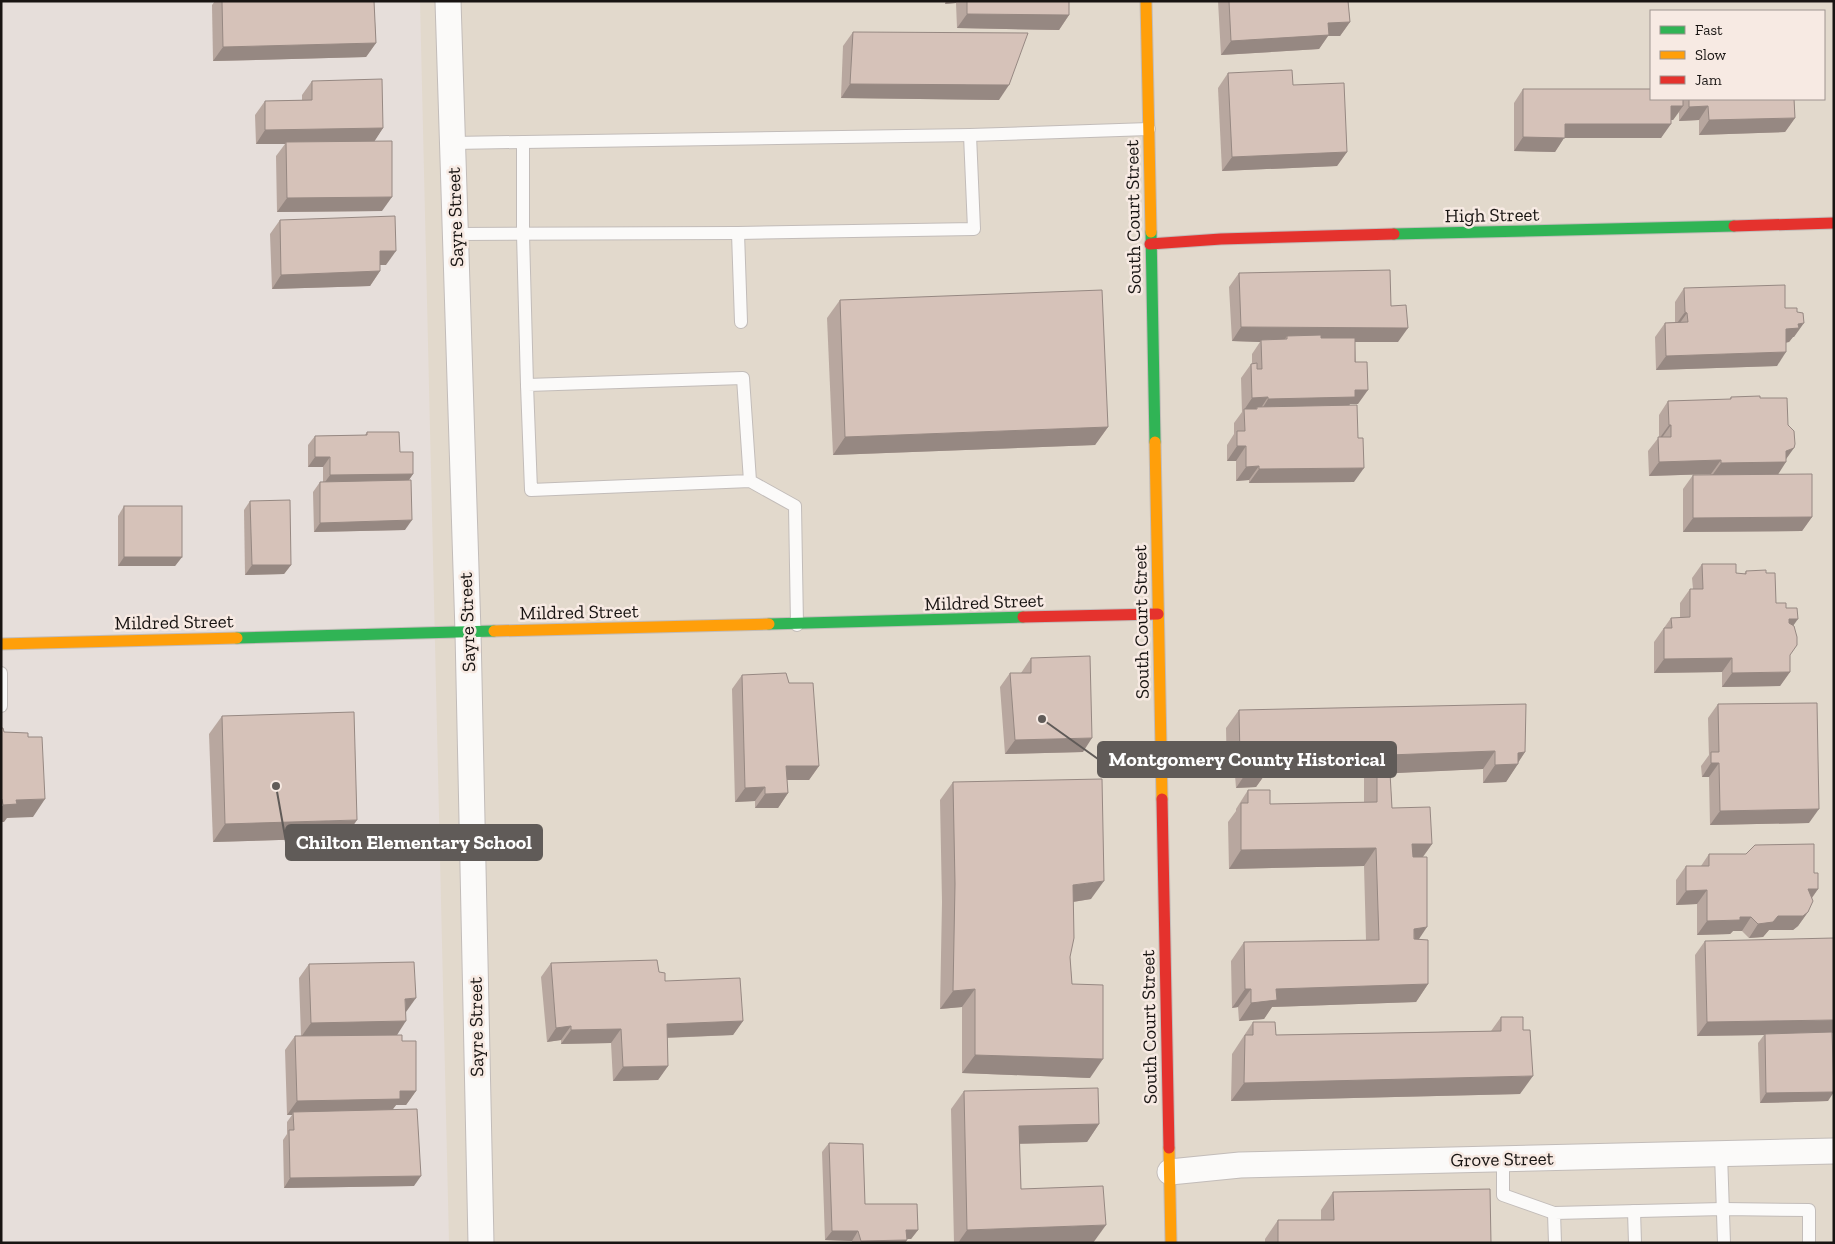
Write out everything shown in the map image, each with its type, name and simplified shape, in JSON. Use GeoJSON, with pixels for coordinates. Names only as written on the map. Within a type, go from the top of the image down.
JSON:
{"type":"FeatureCollection","features":[{"type":"Feature","properties":{"kind":"main road","name":"South Court Street"},"geometry":{"type":"LineString","coordinates":[[1146,1],[1171,1243]]}},
{"type":"Feature","properties":{"kind":"main road","name":"High Street"},"geometry":{"type":"LineString","coordinates":[[1150,244],[1221,239],[1834,223]]}},
{"type":"Feature","properties":{"kind":"main road","name":"Mildred Street"},"geometry":{"type":"LineString","coordinates":[[1,644],[798,625],[1158,614]]}},
{"type":"Feature","properties":{"kind":"street","name":"Sayre Street"},"geometry":{"type":"LineString","coordinates":[[448,1],[468,632],[481,1243]]}},
{"type":"Feature","properties":{"kind":"street","name":"Grove Street"},"geometry":{"type":"LineString","coordinates":[[1170,1172],[1240,1165],[1834,1151]]}},
{"type":"Feature","properties":{"kind":"lane"},"geometry":{"type":"LineString","coordinates":[[452,143],[1149,129]]}},
{"type":"Feature","properties":{"kind":"lane"},"geometry":{"type":"LineString","coordinates":[[456,234],[738,233],[974,229],[970,134]]}},
{"type":"Feature","properties":{"kind":"lane"},"geometry":{"type":"LineString","coordinates":[[524,142],[524,234],[530,490],[750,481],[795,506],[798,625]]}},
{"type":"Feature","properties":{"kind":"lane"},"geometry":{"type":"LineString","coordinates":[[738,233],[741,322]]}},
{"type":"Feature","properties":{"kind":"lane"},"geometry":{"type":"LineString","coordinates":[[527,385],[743,378],[750,481]]}},
{"type":"Feature","properties":{"kind":"lane"},"geometry":{"type":"LineString","coordinates":[[1,673],[1,706]]}},
{"type":"Feature","properties":{"kind":"lane"},"geometry":{"type":"LineString","coordinates":[[1721,1154],[1724,1243]]}},
{"type":"Feature","properties":{"kind":"lane"},"geometry":{"type":"LineString","coordinates":[[1503,1159],[1502,1195],[1554,1213],[1723,1209],[1808,1210],[1809,1243]]}},
{"type":"Feature","properties":{"kind":"lane"},"geometry":{"type":"LineString","coordinates":[[1634,1211],[1634,1243]]}},
{"type":"Feature","properties":{"kind":"lane"},"geometry":{"type":"LineString","coordinates":[[1554,1213],[1555,1243]]}},
{"type":"Feature","properties":{"kind":"shaded area"},"geometry":{"type":"Polygon","coordinates":[[[420,1],[1834,1],[1834,1243],[449,1243],[420,1]]]}},
{"type":"Feature","properties":{"kind":"building"},"geometry":{"type":"Polygon","coordinates":[[[222,1],[374,1],[376,43],[223,47],[222,1]]]}},
{"type":"Feature","properties":{"kind":"building"},"geometry":{"type":"Polygon","coordinates":[[[967,1],[1069,1],[1069,15],[967,14],[967,1]]]}},
{"type":"Feature","properties":{"kind":"building"},"geometry":{"type":"Polygon","coordinates":[[[1229,1],[1348,1],[1350,22],[1328,23],[1329,35],[1231,41],[1229,1]]]}},
{"type":"Feature","properties":{"kind":"building"},"geometry":{"type":"Polygon","coordinates":[[[853,32],[1028,33],[1009,85],[850,84],[853,32]]]}},
{"type":"Feature","properties":{"kind":"building"},"geometry":{"type":"Polygon","coordinates":[[[1292,70],[1293,85],[1344,83],[1347,152],[1232,157],[1228,73],[1292,70]]]}},
{"type":"Feature","properties":{"kind":"building"},"geometry":{"type":"Polygon","coordinates":[[[382,79],[383,128],[265,130],[265,101],[312,100],[312,81],[382,79]]]}},
{"type":"Feature","properties":{"kind":"building"},"geometry":{"type":"Polygon","coordinates":[[[1523,89],[1650,89],[1650,100],[1683,100],[1683,106],[1671,106],[1671,124],[1565,124],[1565,138],[1523,137],[1523,89]]]}},
{"type":"Feature","properties":{"kind":"building"},"geometry":{"type":"Polygon","coordinates":[[[1689,100],[1794,100],[1795,118],[1709,120],[1708,106],[1689,107],[1689,100]]]}},
{"type":"Feature","properties":{"kind":"building"},"geometry":{"type":"Polygon","coordinates":[[[392,141],[392,197],[287,198],[286,142],[392,141]]]}},
{"type":"Feature","properties":{"kind":"building"},"geometry":{"type":"Polygon","coordinates":[[[395,216],[396,251],[380,251],[380,271],[281,275],[280,220],[395,216]]]}},
{"type":"Feature","properties":{"kind":"building"},"geometry":{"type":"Polygon","coordinates":[[[1390,270],[1391,306],[1406,305],[1408,328],[1241,327],[1239,273],[1390,270]]]}},
{"type":"Feature","properties":{"kind":"building"},"geometry":{"type":"Polygon","coordinates":[[[1785,285],[1785,308],[1797,308],[1797,312],[1803,313],[1804,323],[1798,324],[1799,328],[1786,329],[1786,352],[1666,356],[1665,323],[1688,322],[1687,313],[1685,312],[1684,288],[1785,285]]]}},
{"type":"Feature","properties":{"kind":"building"},"geometry":{"type":"Polygon","coordinates":[[[1102,290],[1108,427],[845,437],[840,300],[1102,290]]]}},
{"type":"Feature","properties":{"kind":"building"},"geometry":{"type":"Polygon","coordinates":[[[1321,335],[1321,338],[1355,338],[1355,362],[1367,362],[1368,390],[1355,390],[1355,397],[1252,398],[1251,364],[1257,363],[1257,369],[1262,369],[1261,340],[1287,339],[1287,336],[1321,335]]]}},
{"type":"Feature","properties":{"kind":"building"},"geometry":{"type":"Polygon","coordinates":[[[1760,396],[1760,398],[1787,398],[1788,425],[1794,431],[1795,444],[1794,448],[1786,451],[1786,462],[1721,463],[1721,460],[1659,462],[1658,437],[1671,437],[1668,401],[1760,396]]]}},
{"type":"Feature","properties":{"kind":"building"},"geometry":{"type":"Polygon","coordinates":[[[1357,405],[1358,438],[1363,438],[1364,468],[1259,469],[1259,466],[1246,467],[1246,446],[1237,446],[1237,431],[1245,431],[1244,409],[1257,409],[1257,407],[1357,405]]]}},
{"type":"Feature","properties":{"kind":"building"},"geometry":{"type":"Polygon","coordinates":[[[367,432],[399,432],[400,452],[413,452],[413,474],[330,475],[330,457],[315,457],[315,436],[367,435],[367,432]]]}},
{"type":"Feature","properties":{"kind":"building"},"geometry":{"type":"Polygon","coordinates":[[[1812,474],[1812,517],[1693,518],[1693,475],[1812,474]]]}},
{"type":"Feature","properties":{"kind":"building"},"geometry":{"type":"Polygon","coordinates":[[[411,480],[412,520],[320,523],[320,482],[411,480]]]}},
{"type":"Feature","properties":{"kind":"building"},"geometry":{"type":"Polygon","coordinates":[[[290,500],[291,565],[252,565],[250,501],[290,500]]]}},
{"type":"Feature","properties":{"kind":"building"},"geometry":{"type":"Polygon","coordinates":[[[124,506],[182,506],[182,557],[124,557],[124,506]]]}},
{"type":"Feature","properties":{"kind":"building"},"geometry":{"type":"Polygon","coordinates":[[[1702,564],[1736,564],[1736,573],[1746,574],[1746,571],[1766,570],[1766,573],[1775,573],[1776,603],[1786,603],[1786,608],[1797,608],[1798,619],[1789,619],[1789,623],[1794,626],[1797,637],[1797,645],[1790,655],[1790,672],[1732,673],[1732,658],[1664,659],[1664,628],[1672,628],[1671,618],[1690,617],[1690,589],[1703,589],[1702,564]]]}},
{"type":"Feature","properties":{"kind":"building"},"geometry":{"type":"Polygon","coordinates":[[[1090,656],[1092,738],[1015,740],[1010,673],[1031,673],[1031,658],[1090,656]]]}},
{"type":"Feature","properties":{"kind":"building"},"geometry":{"type":"Polygon","coordinates":[[[786,673],[789,683],[813,683],[819,766],[786,766],[788,793],[765,794],[765,787],[745,788],[742,675],[786,673]]]}},
{"type":"Feature","properties":{"kind":"building"},"geometry":{"type":"Polygon","coordinates":[[[1817,703],[1819,809],[1720,811],[1719,763],[1711,763],[1711,752],[1719,752],[1718,704],[1817,703]]]}},
{"type":"Feature","properties":{"kind":"building"},"geometry":{"type":"Polygon","coordinates":[[[1526,704],[1525,752],[1518,753],[1518,764],[1495,765],[1495,751],[1389,755],[1392,808],[1430,807],[1432,844],[1412,844],[1413,857],[1427,857],[1427,927],[1414,929],[1414,939],[1428,940],[1428,984],[1276,989],[1277,1000],[1251,1003],[1251,989],[1245,989],[1244,942],[1379,940],[1376,848],[1241,850],[1241,803],[1248,803],[1248,790],[1270,790],[1270,804],[1377,802],[1377,754],[1269,755],[1269,769],[1248,770],[1248,757],[1240,757],[1239,710],[1526,704]]]}},
{"type":"Feature","properties":{"kind":"building"},"geometry":{"type":"Polygon","coordinates":[[[354,712],[357,820],[225,824],[222,716],[354,712]]]}},
{"type":"Feature","properties":{"kind":"building"},"geometry":{"type":"Polygon","coordinates":[[[1,728],[3,728],[4,732],[28,733],[28,737],[42,737],[45,799],[16,800],[17,804],[3,805],[1,799],[1,728]]]}},
{"type":"Feature","properties":{"kind":"building"},"geometry":{"type":"Polygon","coordinates":[[[1102,779],[1104,881],[1073,885],[1074,938],[1070,957],[1072,984],[1103,985],[1103,1059],[975,1055],[975,989],[953,991],[955,884],[953,782],[1102,779]]]}},
{"type":"Feature","properties":{"kind":"building"},"geometry":{"type":"Polygon","coordinates":[[[1814,844],[1814,873],[1818,873],[1818,889],[1808,889],[1813,901],[1808,912],[1803,916],[1778,916],[1773,922],[1758,924],[1751,917],[1740,917],[1740,920],[1707,921],[1707,890],[1686,891],[1686,866],[1709,866],[1709,854],[1746,854],[1755,845],[1814,844]]]}},
{"type":"Feature","properties":{"kind":"building"},"geometry":{"type":"Polygon","coordinates":[[[1834,938],[1834,1020],[1707,1022],[1705,941],[1834,938]]]}},
{"type":"Feature","properties":{"kind":"building"},"geometry":{"type":"Polygon","coordinates":[[[657,960],[659,972],[665,973],[665,981],[740,978],[743,1021],[667,1024],[668,1066],[623,1067],[621,1029],[571,1030],[571,1026],[556,1028],[551,963],[657,960]]]}},
{"type":"Feature","properties":{"kind":"building"},"geometry":{"type":"Polygon","coordinates":[[[414,962],[416,998],[405,999],[406,1021],[311,1023],[309,964],[414,962]]]}},
{"type":"Feature","properties":{"kind":"building"},"geometry":{"type":"Polygon","coordinates":[[[1501,1017],[1523,1017],[1523,1030],[1530,1030],[1533,1076],[1244,1083],[1245,1035],[1253,1035],[1253,1022],[1275,1022],[1276,1035],[1501,1031],[1501,1017]]]}},
{"type":"Feature","properties":{"kind":"building"},"geometry":{"type":"Polygon","coordinates":[[[1832,1032],[1834,1092],[1766,1093],[1765,1034],[1832,1032]]]}},
{"type":"Feature","properties":{"kind":"building"},"geometry":{"type":"Polygon","coordinates":[[[402,1035],[402,1041],[416,1041],[416,1091],[400,1091],[400,1099],[297,1101],[295,1036],[402,1035]]]}},
{"type":"Feature","properties":{"kind":"building"},"geometry":{"type":"Polygon","coordinates":[[[1098,1088],[1099,1124],[1019,1126],[1021,1189],[1103,1186],[1106,1225],[967,1230],[964,1091],[1098,1088]]]}},
{"type":"Feature","properties":{"kind":"building"},"geometry":{"type":"Polygon","coordinates":[[[417,1109],[421,1176],[290,1178],[289,1130],[294,1130],[293,1112],[417,1109]]]}},
{"type":"Feature","properties":{"kind":"building"},"geometry":{"type":"Polygon","coordinates":[[[829,1143],[863,1144],[865,1204],[917,1204],[918,1230],[906,1230],[907,1240],[861,1241],[858,1231],[832,1231],[829,1143]]]}},
{"type":"Feature","properties":{"kind":"building"},"geometry":{"type":"Polygon","coordinates":[[[1490,1189],[1491,1243],[1278,1243],[1278,1220],[1334,1220],[1333,1192],[1490,1189]]]}},
{"type":"Feature","properties":{"kind":"traffic: fast"},"geometry":{"type":"LineString","coordinates":[[1394,234],[1734,226]]}},
{"type":"Feature","properties":{"kind":"traffic: fast"},"geometry":{"type":"LineString","coordinates":[[1151,232],[1155,442]]}},
{"type":"Feature","properties":{"kind":"traffic: fast"},"geometry":{"type":"LineString","coordinates":[[769,624],[1023,617]]}},
{"type":"Feature","properties":{"kind":"traffic: fast"},"geometry":{"type":"LineString","coordinates":[[237,638],[494,631]]}},
{"type":"Feature","properties":{"kind":"traffic: slow"},"geometry":{"type":"LineString","coordinates":[[1146,1],[1151,232]]}},
{"type":"Feature","properties":{"kind":"traffic: slow"},"geometry":{"type":"LineString","coordinates":[[1155,442],[1162,799]]}},
{"type":"Feature","properties":{"kind":"traffic: slow"},"geometry":{"type":"LineString","coordinates":[[494,631],[769,624]]}},
{"type":"Feature","properties":{"kind":"traffic: slow"},"geometry":{"type":"LineString","coordinates":[[1,644],[237,638]]}},
{"type":"Feature","properties":{"kind":"traffic: slow"},"geometry":{"type":"LineString","coordinates":[[1169,1148],[1171,1243]]}},
{"type":"Feature","properties":{"kind":"traffic: jam"},"geometry":{"type":"LineString","coordinates":[[1734,226],[1834,223]]}},
{"type":"Feature","properties":{"kind":"traffic: jam"},"geometry":{"type":"LineString","coordinates":[[1150,244],[1221,239],[1394,234]]}},
{"type":"Feature","properties":{"kind":"traffic: jam"},"geometry":{"type":"LineString","coordinates":[[1023,617],[1158,614]]}},
{"type":"Feature","properties":{"kind":"traffic: jam"},"geometry":{"type":"LineString","coordinates":[[1162,799],[1169,1148]]}},
{"type":"Feature","properties":{"kind":"place","name":"Montgomery County Historical"},"geometry":{"type":"Point","coordinates":[1042,719]}},
{"type":"Feature","properties":{"kind":"place","name":"Chilton Elementary School"},"geometry":{"type":"Point","coordinates":[276,786]}}]}
